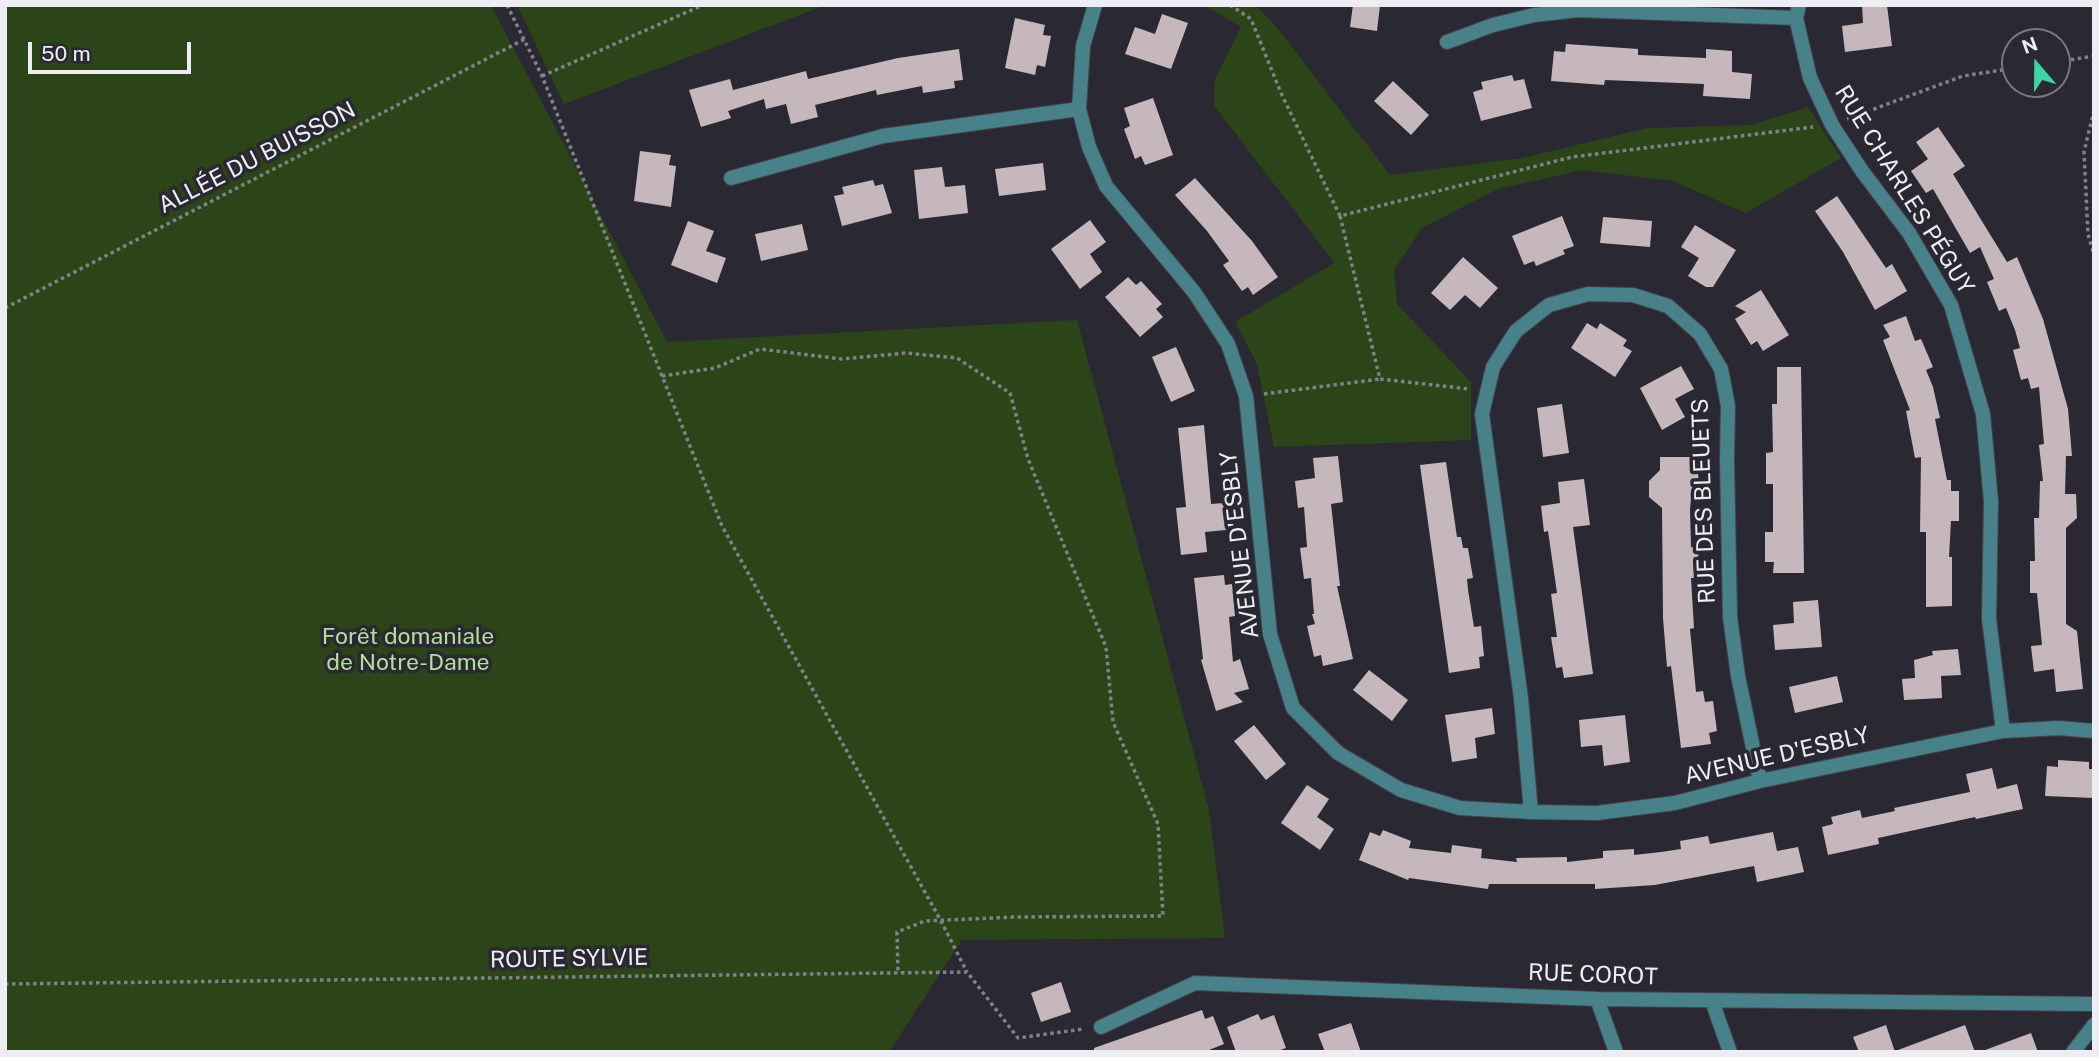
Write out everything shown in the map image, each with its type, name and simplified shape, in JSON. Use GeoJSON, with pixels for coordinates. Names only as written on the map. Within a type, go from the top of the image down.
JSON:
{"type":"FeatureCollection","features":[{"type":"Feature","properties":{"kind":"street","name":"AVENUE D'ESBLY"},"geometry":{"type":"LineString","coordinates":[[1095,5],[1083,46],[1079,109],[1089,147],[1106,186],[1194,292],[1228,344],[1246,396],[1270,634],[1293,708],[1338,753],[1401,790],[1460,808],[1597,813],[1675,803],[1760,781],[2003,731],[2059,728],[2094,731]]}},
{"type":"Feature","properties":{"kind":"street"},"geometry":{"type":"LineString","coordinates":[[1447,42],[1493,25],[1534,15],[1578,10],[1798,12]]}},
{"type":"Feature","properties":{"kind":"street","name":"RUE CHARLES PÉGUY"},"geometry":{"type":"LineString","coordinates":[[1798,12],[1810,78],[1832,125],[1909,233],[1951,305],[1983,414],[1991,501],[1989,619],[2003,731]]}},
{"type":"Feature","properties":{"kind":"street"},"geometry":{"type":"LineString","coordinates":[[731,178],[883,136],[1079,109]]}},
{"type":"Feature","properties":{"kind":"street","name":"RUE DES BLEUETS"},"geometry":{"type":"LineString","coordinates":[[1531,812],[1521,698],[1482,414],[1493,367],[1516,331],[1549,305],[1588,294],[1633,295],[1668,306],[1700,334],[1721,369],[1728,406],[1730,617],[1738,676],[1760,781]]}},
{"type":"Feature","properties":{"kind":"street","name":"RUE COROT"},"geometry":{"type":"LineString","coordinates":[[1101,1027],[1195,983],[1597,999],[2094,1004]]}},
{"type":"Feature","properties":{"kind":"street"},"geometry":{"type":"LineString","coordinates":[[1597,999],[1616,1052]]}},
{"type":"Feature","properties":{"kind":"street"},"geometry":{"type":"LineString","coordinates":[[1712,1001],[1730,1052]]}},
{"type":"Feature","properties":{"kind":"street"},"geometry":{"type":"LineString","coordinates":[[2073,1052],[2094,1024]]}},
{"type":"Feature","properties":{"kind":"path"},"geometry":{"type":"LineString","coordinates":[[507,5],[542,76],[722,526],[967,972],[1018,1038],[1101,1027]]}},
{"type":"Feature","properties":{"kind":"path"},"geometry":{"type":"LineString","coordinates":[[542,76],[703,5]]}},
{"type":"Feature","properties":{"kind":"path"},"geometry":{"type":"LineString","coordinates":[[1230,5],[1251,19],[1281,93],[1340,216],[1380,379]]}},
{"type":"Feature","properties":{"kind":"path","name":"ALLÉE DU BUISSON"},"geometry":{"type":"LineString","coordinates":[[5,308],[525,39]]}},
{"type":"Feature","properties":{"kind":"path"},"geometry":{"type":"LineString","coordinates":[[2071,60],[2094,56]]}},
{"type":"Feature","properties":{"kind":"path"},"geometry":{"type":"LineString","coordinates":[[1340,216],[1572,158],[1832,125],[1963,76],[2001,70]]}},
{"type":"Feature","properties":{"kind":"path"},"geometry":{"type":"LineString","coordinates":[[2094,110],[2084,152],[2088,234],[2094,255]]}},
{"type":"Feature","properties":{"kind":"path"},"geometry":{"type":"LineString","coordinates":[[662,376],[715,368],[760,349],[842,359],[906,353],[957,358],[1010,393],[1028,459],[1106,647],[1113,722],[1158,824],[1163,916],[1016,917],[925,922],[897,932],[898,973]]}},
{"type":"Feature","properties":{"kind":"path"},"geometry":{"type":"LineString","coordinates":[[1246,396],[1380,379],[1488,392]]}},
{"type":"Feature","properties":{"kind":"path","name":"ROUTE SYLVIE"},"geometry":{"type":"LineString","coordinates":[[5,984],[967,972]]}},
{"type":"Feature","properties":{"kind":"green space","name":"Forêt domaniale de Notre-Dame"},"geometry":{"type":"Polygon","coordinates":[[[5,5],[491,5],[667,342],[1077,320],[1209,810],[1225,938],[962,940],[889,1052],[5,1052],[5,5]]]}},
{"type":"Feature","properties":{"kind":"green space"},"geometry":{"type":"Polygon","coordinates":[[[517,5],[826,5],[564,104],[517,5]]]}},
{"type":"Feature","properties":{"kind":"green space"},"geometry":{"type":"Polygon","coordinates":[[[1204,5],[1256,5],[1278,29],[1390,175],[1522,158],[1648,128],[1751,125],[1808,107],[1841,158],[1746,213],[1673,181],[1582,170],[1498,189],[1422,228],[1394,270],[1397,304],[1471,382],[1471,440],[1274,447],[1257,364],[1235,322],[1334,263],[1214,105],[1215,79],[1241,27],[1204,5]]]}},
{"type":"Feature","properties":{"kind":"building"},"geometry":{"type":"Polygon","coordinates":[[[1353,5],[1380,5],[1377,31],[1350,27],[1353,5]]]}},
{"type":"Feature","properties":{"kind":"building"},"geometry":{"type":"Polygon","coordinates":[[[1862,5],[1887,5],[1892,46],[1845,52],[1842,26],[1863,23],[1862,5]]]}},
{"type":"Feature","properties":{"kind":"building"},"geometry":{"type":"Polygon","coordinates":[[[1162,14],[1188,23],[1171,69],[1125,54],[1135,27],[1155,34],[1162,14]]]}},
{"type":"Feature","properties":{"kind":"building"},"geometry":{"type":"Polygon","coordinates":[[[1015,18],[1045,25],[1043,35],[1051,36],[1045,67],[1037,65],[1035,75],[1005,68],[1015,18]]]}},
{"type":"Feature","properties":{"kind":"building"},"geometry":{"type":"Polygon","coordinates":[[[1566,44],[1638,49],[1638,55],[1706,58],[1706,49],[1732,51],[1732,72],[1752,74],[1750,99],[1703,96],[1704,84],[1605,80],[1604,85],[1551,81],[1554,51],[1565,52],[1566,44]]]}},
{"type":"Feature","properties":{"kind":"building"},"geometry":{"type":"Polygon","coordinates":[[[959,49],[963,80],[954,81],[955,88],[923,93],[922,86],[877,95],[876,90],[815,105],[818,117],[791,124],[786,104],[766,109],[764,99],[728,111],[731,118],[701,127],[689,90],[730,79],[733,90],[806,71],[808,79],[898,58],[959,49]]]}},
{"type":"Feature","properties":{"kind":"building"},"geometry":{"type":"Polygon","coordinates":[[[1512,75],[1514,81],[1524,79],[1532,108],[1481,121],[1473,92],[1483,89],[1481,82],[1512,75]]]}},
{"type":"Feature","properties":{"kind":"building"},"geometry":{"type":"Polygon","coordinates":[[[1393,81],[1429,115],[1411,135],[1374,101],[1393,81]]]}},
{"type":"Feature","properties":{"kind":"building"},"geometry":{"type":"Polygon","coordinates":[[[1153,98],[1173,155],[1145,165],[1141,156],[1135,159],[1124,129],[1130,126],[1124,108],[1153,98]]]}},
{"type":"Feature","properties":{"kind":"building"},"geometry":{"type":"Polygon","coordinates":[[[1938,127],[1965,166],[1953,174],[2007,262],[2017,257],[2043,319],[2068,409],[2072,456],[2066,456],[2065,494],[2076,494],[2077,518],[2066,528],[2066,624],[2077,631],[2083,689],[2056,692],[2054,669],[2034,672],[2031,646],[2042,645],[2037,593],[2030,593],[2030,561],[2035,561],[2034,518],[2039,518],[2040,481],[2043,481],[2039,445],[2044,444],[2039,387],[2031,389],[2028,378],[2021,380],[2013,350],[2020,348],[2015,330],[2006,308],[1999,311],[1987,282],[1994,279],[1980,247],[1970,253],[1933,189],[1926,193],[1911,171],[1928,159],[1916,142],[1938,127]]]}},
{"type":"Feature","properties":{"kind":"building"},"geometry":{"type":"Polygon","coordinates":[[[640,151],[671,155],[669,165],[676,166],[671,207],[634,201],[640,151]]]}},
{"type":"Feature","properties":{"kind":"building"},"geometry":{"type":"Polygon","coordinates":[[[1043,163],[1046,190],[999,196],[995,169],[1043,163]]]}},
{"type":"Feature","properties":{"kind":"building"},"geometry":{"type":"Polygon","coordinates":[[[942,167],[945,187],[965,185],[968,213],[919,219],[914,170],[942,167]]]}},
{"type":"Feature","properties":{"kind":"building"},"geometry":{"type":"Polygon","coordinates":[[[1195,178],[1252,241],[1278,277],[1253,295],[1248,287],[1242,291],[1223,265],[1229,261],[1175,195],[1195,178]]]}},
{"type":"Feature","properties":{"kind":"building"},"geometry":{"type":"Polygon","coordinates":[[[873,180],[875,186],[883,184],[892,213],[842,226],[834,196],[844,194],[842,187],[873,180]]]}},
{"type":"Feature","properties":{"kind":"building"},"geometry":{"type":"Polygon","coordinates":[[[1837,196],[1886,268],[1892,264],[1907,291],[1875,310],[1843,252],[1815,211],[1837,196]]]}},
{"type":"Feature","properties":{"kind":"building"},"geometry":{"type":"Polygon","coordinates":[[[1562,216],[1574,246],[1563,250],[1565,254],[1536,266],[1534,261],[1524,265],[1512,236],[1562,216]]]}},
{"type":"Feature","properties":{"kind":"building"},"geometry":{"type":"Polygon","coordinates":[[[1603,217],[1652,221],[1650,247],[1600,243],[1603,217]]]}},
{"type":"Feature","properties":{"kind":"building"},"geometry":{"type":"Polygon","coordinates":[[[1090,220],[1106,242],[1090,254],[1102,272],[1080,289],[1051,249],[1090,220]]]}},
{"type":"Feature","properties":{"kind":"building"},"geometry":{"type":"Polygon","coordinates":[[[688,221],[714,231],[706,251],[726,258],[717,283],[671,265],[688,221]]]}},
{"type":"Feature","properties":{"kind":"building"},"geometry":{"type":"Polygon","coordinates":[[[802,224],[808,250],[761,261],[755,234],[802,224]]]}},
{"type":"Feature","properties":{"kind":"building"},"geometry":{"type":"Polygon","coordinates":[[[1695,225],[1736,250],[1713,287],[1706,287],[1688,276],[1699,258],[1681,247],[1695,225]]]}},
{"type":"Feature","properties":{"kind":"building"},"geometry":{"type":"Polygon","coordinates":[[[1463,257],[1498,288],[1480,308],[1465,295],[1450,310],[1431,293],[1463,257]]]}},
{"type":"Feature","properties":{"kind":"building"},"geometry":{"type":"Polygon","coordinates":[[[1128,277],[1136,285],[1141,281],[1162,304],[1156,309],[1163,317],[1140,337],[1105,297],[1128,277]]]}},
{"type":"Feature","properties":{"kind":"building"},"geometry":{"type":"Polygon","coordinates":[[[1761,290],[1789,335],[1763,351],[1757,341],[1751,345],[1735,319],[1746,312],[1735,306],[1761,290]]]}},
{"type":"Feature","properties":{"kind":"building"},"geometry":{"type":"Polygon","coordinates":[[[1906,316],[1915,341],[1921,339],[1933,367],[1926,370],[1940,418],[1935,419],[1947,480],[1951,480],[1951,491],[1959,491],[1959,521],[1951,521],[1949,557],[1952,557],[1952,606],[1926,607],[1926,532],[1920,532],[1921,457],[1915,458],[1906,411],[1910,410],[1883,340],[1890,337],[1883,325],[1906,316]]]}},
{"type":"Feature","properties":{"kind":"building"},"geometry":{"type":"Polygon","coordinates":[[[1587,323],[1597,329],[1600,323],[1627,340],[1623,346],[1632,351],[1615,377],[1571,348],[1587,323]]]}},
{"type":"Feature","properties":{"kind":"building"},"geometry":{"type":"Polygon","coordinates":[[[1176,347],[1195,391],[1171,402],[1152,357],[1176,347]]]}},
{"type":"Feature","properties":{"kind":"building"},"geometry":{"type":"Polygon","coordinates":[[[1681,366],[1694,389],[1675,399],[1685,417],[1662,430],[1640,388],[1681,366]]]}},
{"type":"Feature","properties":{"kind":"building"},"geometry":{"type":"Polygon","coordinates":[[[1777,367],[1801,367],[1804,573],[1773,573],[1774,562],[1765,562],[1765,532],[1773,532],[1773,484],[1766,484],[1766,453],[1773,452],[1772,404],[1777,404],[1777,367]]]}},
{"type":"Feature","properties":{"kind":"building"},"geometry":{"type":"Polygon","coordinates":[[[1562,404],[1569,453],[1543,457],[1537,408],[1562,404]]]}},
{"type":"Feature","properties":{"kind":"building"},"geometry":{"type":"Polygon","coordinates":[[[1204,425],[1211,504],[1224,503],[1226,530],[1205,532],[1207,552],[1181,555],[1176,508],[1186,507],[1178,428],[1204,425]]]}},
{"type":"Feature","properties":{"kind":"building"},"geometry":{"type":"Polygon","coordinates":[[[1338,456],[1343,502],[1331,504],[1340,586],[1337,586],[1353,659],[1323,666],[1321,655],[1314,657],[1307,626],[1315,624],[1312,614],[1311,578],[1304,579],[1300,548],[1307,547],[1304,507],[1298,508],[1295,481],[1315,478],[1313,458],[1338,456]]]}},
{"type":"Feature","properties":{"kind":"building"},"geometry":{"type":"Polygon","coordinates":[[[1660,457],[1690,457],[1690,468],[1698,467],[1699,498],[1691,499],[1690,509],[1691,547],[1698,547],[1699,578],[1691,578],[1694,628],[1690,629],[1696,692],[1703,691],[1705,702],[1713,701],[1717,731],[1709,733],[1711,744],[1681,748],[1671,666],[1667,667],[1663,618],[1662,508],[1649,497],[1649,481],[1660,470],[1660,457]]]}},
{"type":"Feature","properties":{"kind":"building"},"geometry":{"type":"Polygon","coordinates":[[[1446,462],[1457,537],[1461,537],[1463,548],[1468,548],[1473,578],[1467,579],[1468,590],[1474,627],[1481,626],[1484,656],[1479,657],[1480,668],[1449,673],[1420,465],[1446,462]]]}},
{"type":"Feature","properties":{"kind":"building"},"geometry":{"type":"Polygon","coordinates":[[[1584,479],[1590,525],[1573,527],[1593,674],[1564,678],[1562,667],[1556,668],[1551,637],[1557,637],[1551,594],[1557,593],[1548,531],[1544,532],[1541,506],[1560,503],[1558,482],[1584,479]]]}},
{"type":"Feature","properties":{"kind":"building"},"geometry":{"type":"Polygon","coordinates":[[[1224,575],[1225,585],[1232,584],[1235,616],[1229,617],[1233,662],[1240,659],[1249,689],[1234,693],[1243,702],[1216,711],[1201,660],[1194,578],[1224,575]]]}},
{"type":"Feature","properties":{"kind":"building"},"geometry":{"type":"Polygon","coordinates":[[[1818,600],[1822,647],[1775,650],[1773,625],[1794,623],[1793,602],[1818,600]]]}},
{"type":"Feature","properties":{"kind":"building"},"geometry":{"type":"Polygon","coordinates":[[[1958,649],[1961,675],[1941,676],[1942,698],[1904,700],[1902,679],[1915,678],[1914,660],[1933,655],[1932,651],[1958,649]]]}},
{"type":"Feature","properties":{"kind":"building"},"geometry":{"type":"Polygon","coordinates":[[[1369,670],[1408,700],[1392,721],[1353,690],[1369,670]]]}},
{"type":"Feature","properties":{"kind":"building"},"geometry":{"type":"Polygon","coordinates":[[[1837,676],[1843,702],[1795,713],[1789,687],[1837,676]]]}},
{"type":"Feature","properties":{"kind":"building"},"geometry":{"type":"Polygon","coordinates":[[[1492,708],[1495,734],[1475,738],[1477,758],[1452,762],[1445,715],[1492,708]]]}},
{"type":"Feature","properties":{"kind":"building"},"geometry":{"type":"Polygon","coordinates":[[[1625,715],[1630,762],[1604,766],[1602,745],[1581,747],[1579,720],[1625,715]]]}},
{"type":"Feature","properties":{"kind":"building"},"geometry":{"type":"Polygon","coordinates":[[[1254,725],[1286,764],[1266,780],[1234,741],[1254,725]]]}},
{"type":"Feature","properties":{"kind":"building"},"geometry":{"type":"Polygon","coordinates":[[[2058,760],[2089,762],[2089,769],[2094,769],[2094,798],[2045,796],[2047,766],[2058,767],[2058,760]]]}},
{"type":"Feature","properties":{"kind":"building"},"geometry":{"type":"Polygon","coordinates":[[[1992,768],[1997,789],[2017,784],[2023,809],[1878,838],[1879,844],[1828,855],[1822,827],[1833,824],[1831,817],[1860,810],[1862,818],[1895,811],[1894,808],[1970,792],[1966,774],[1992,768]]]}},
{"type":"Feature","properties":{"kind":"building"},"geometry":{"type":"Polygon","coordinates":[[[1307,785],[1329,799],[1317,817],[1334,829],[1320,850],[1281,823],[1307,785]]]}},
{"type":"Feature","properties":{"kind":"building"},"geometry":{"type":"Polygon","coordinates":[[[1383,830],[1411,841],[1409,848],[1451,853],[1452,845],[1482,849],[1481,858],[1517,862],[1516,858],[1567,857],[1567,862],[1603,858],[1603,851],[1634,849],[1634,855],[1661,852],[1681,849],[1680,841],[1708,836],[1710,844],[1773,832],[1777,851],[1798,847],[1804,872],[1757,882],[1754,866],[1655,885],[1595,889],[1595,884],[1489,884],[1488,889],[1408,880],[1359,860],[1370,832],[1380,836],[1383,830]]]}},
{"type":"Feature","properties":{"kind":"building"},"geometry":{"type":"Polygon","coordinates":[[[1061,982],[1071,1012],[1041,1022],[1031,993],[1061,982]]]}},
{"type":"Feature","properties":{"kind":"building"},"geometry":{"type":"Polygon","coordinates":[[[1202,1010],[1205,1019],[1213,1016],[1224,1044],[1204,1052],[1094,1052],[1094,1048],[1202,1010]]]}},
{"type":"Feature","properties":{"kind":"building"},"geometry":{"type":"Polygon","coordinates":[[[1258,1014],[1261,1020],[1274,1015],[1286,1048],[1275,1052],[1236,1052],[1227,1027],[1258,1014]]]}},
{"type":"Feature","properties":{"kind":"building"},"geometry":{"type":"Polygon","coordinates":[[[1351,1023],[1361,1052],[1325,1052],[1318,1034],[1351,1023]]]}},
{"type":"Feature","properties":{"kind":"building"},"geometry":{"type":"Polygon","coordinates":[[[1886,1025],[1895,1052],[1859,1052],[1853,1037],[1886,1025]]]}},
{"type":"Feature","properties":{"kind":"building"},"geometry":{"type":"Polygon","coordinates":[[[1965,1025],[1975,1052],[1898,1050],[1965,1025]]]}},
{"type":"Feature","properties":{"kind":"building"},"geometry":{"type":"Polygon","coordinates":[[[2031,1033],[2038,1052],[1985,1050],[2031,1033]]]}}]}
